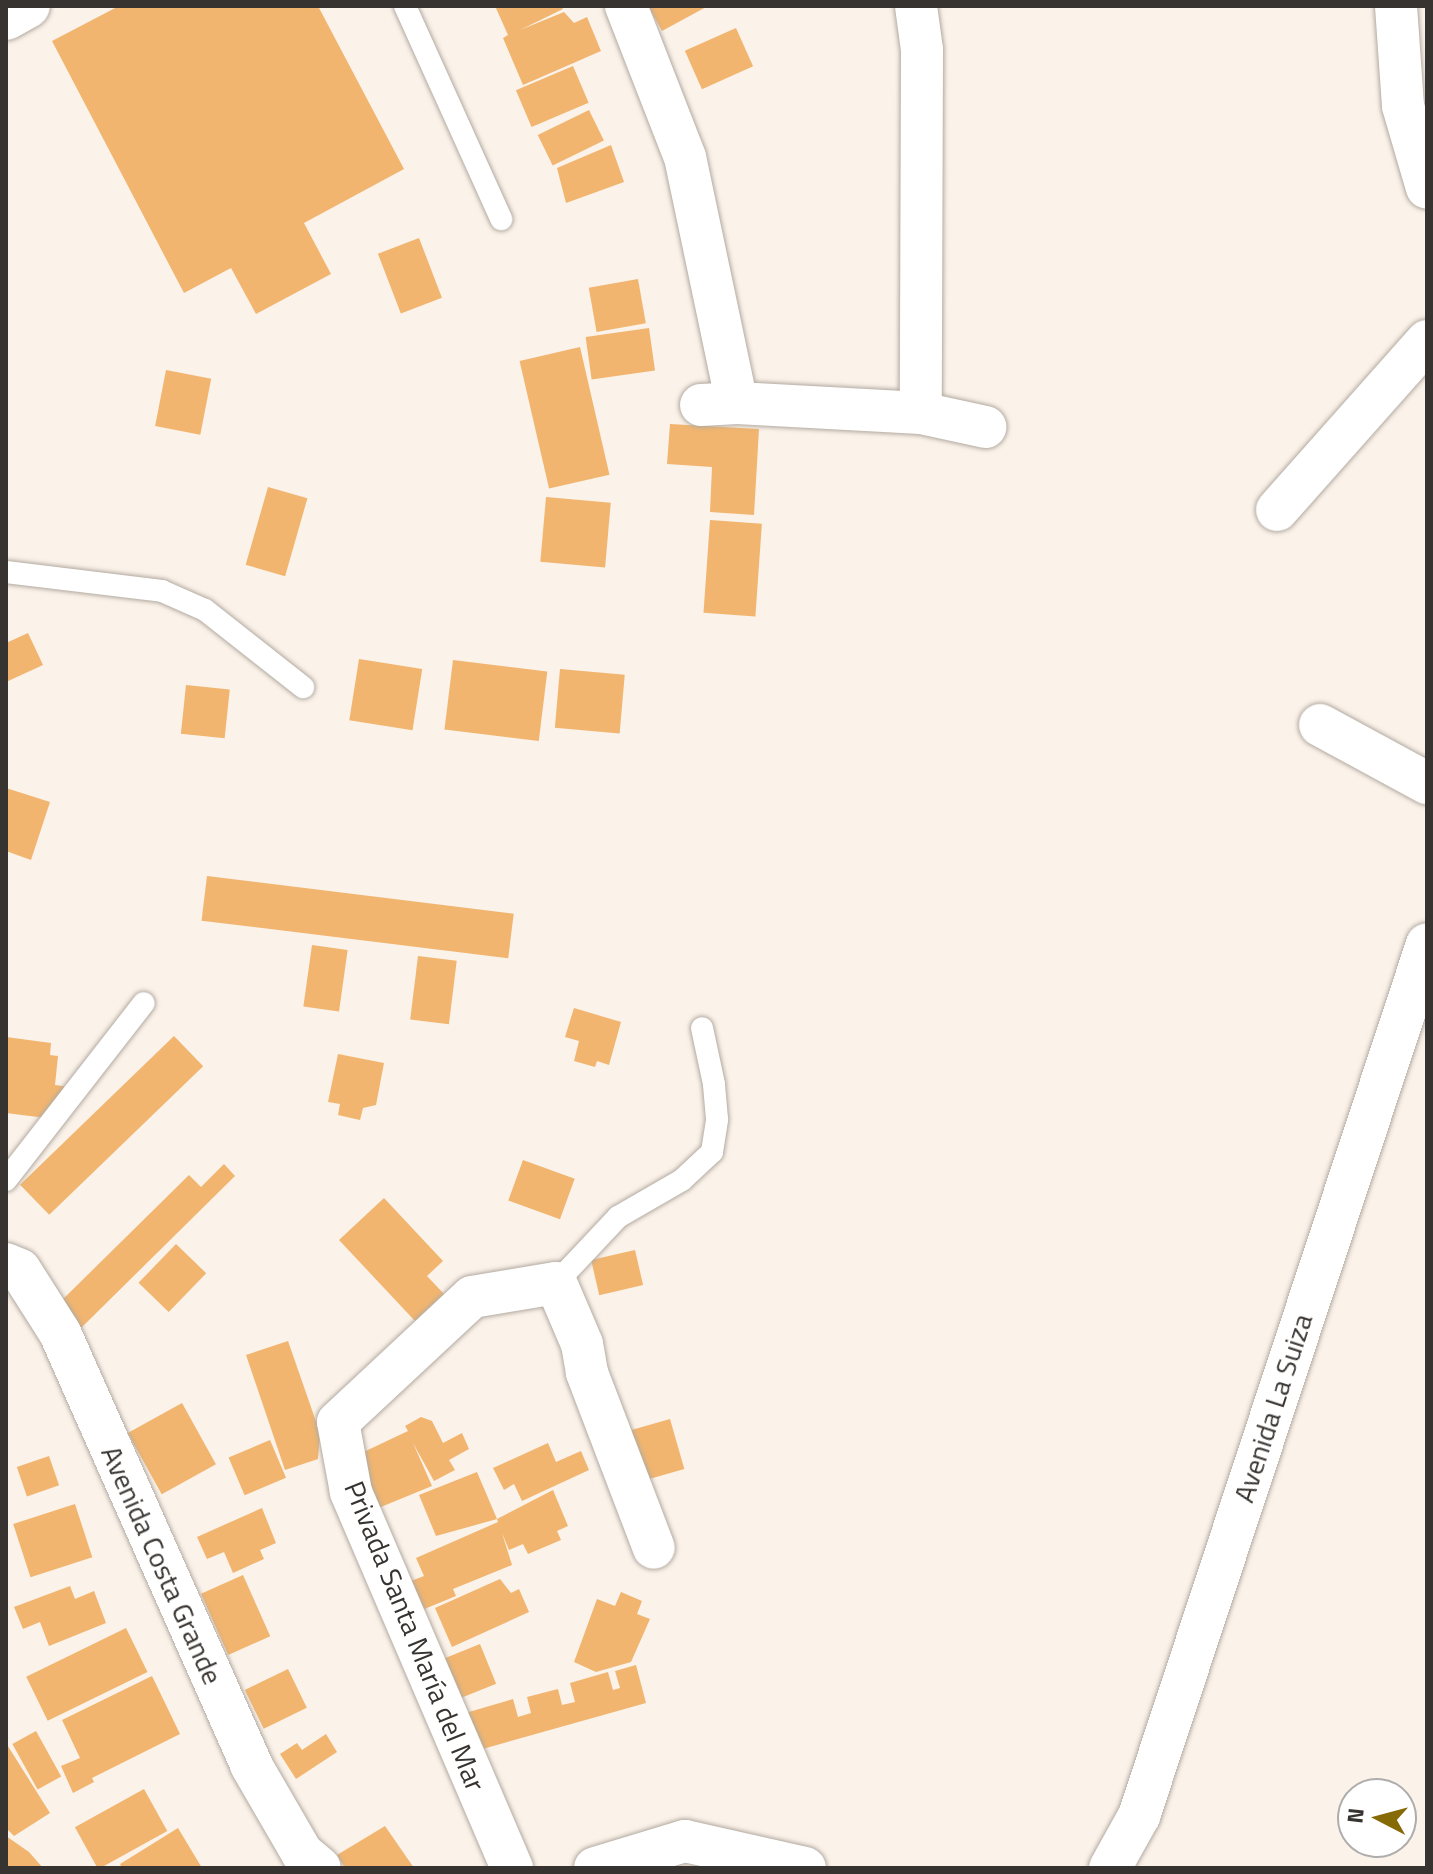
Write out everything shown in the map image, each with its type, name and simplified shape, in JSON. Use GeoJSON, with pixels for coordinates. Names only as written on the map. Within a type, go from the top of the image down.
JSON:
{"type":"FeatureCollection","features":[{"type":"Feature","properties":{"kind":"main road"},"geometry":{"type":"LineString","coordinates":[[6,18],[28,6]]}},
{"type":"Feature","properties":{"kind":"street"},"geometry":{"type":"LineString","coordinates":[[626,6],[685,157],[719,404],[921,413],[985,427]]}},
{"type":"Feature","properties":{"kind":"street"},"geometry":{"type":"LineString","coordinates":[[916,6],[922,50],[921,413]]}},
{"type":"Feature","properties":{"kind":"street"},"geometry":{"type":"LineString","coordinates":[[1396,6],[1403,106],[1427,188]]}},
{"type":"Feature","properties":{"kind":"street"},"geometry":{"type":"LineString","coordinates":[[1277,510],[1427,341]]}},
{"type":"Feature","properties":{"kind":"street"},"geometry":{"type":"LineString","coordinates":[[1320,725],[1427,783]]}},
{"type":"Feature","properties":{"kind":"street","name":"Avenida La Suiza"},"geometry":{"type":"LineString","coordinates":[[1110,1868],[1139,1816],[1427,944]]}},
{"type":"Feature","properties":{"kind":"street","name":"Avenida Costa Grande"},"geometry":{"type":"LineString","coordinates":[[6,1264],[20,1270],[60,1333],[251,1765],[302,1853],[320,1868]]}},
{"type":"Feature","properties":{"kind":"street"},"geometry":{"type":"LineString","coordinates":[[556,1283],[582,1344],[587,1373],[654,1548]]}},
{"type":"Feature","properties":{"kind":"street","name":"Privada Santa María del Mar"},"geometry":{"type":"LineString","coordinates":[[512,1868],[351,1492],[338,1422],[472,1297],[556,1283]]}},
{"type":"Feature","properties":{"kind":"street"},"geometry":{"type":"LineString","coordinates":[[595,1868],[685,1841],[805,1868]]}},
{"type":"Feature","properties":{"kind":"lane"},"geometry":{"type":"LineString","coordinates":[[405,6],[501,219]]}},
{"type":"Feature","properties":{"kind":"lane"},"geometry":{"type":"LineString","coordinates":[[6,572],[162,591],[205,610],[303,687]]}},
{"type":"Feature","properties":{"kind":"lane"},"geometry":{"type":"LineString","coordinates":[[6,1180],[144,1003]]}},
{"type":"Feature","properties":{"kind":"lane"},"geometry":{"type":"LineString","coordinates":[[556,1283],[618,1217],[682,1180],[712,1152],[717,1119],[702,1028]]}},
{"type":"Feature","properties":{"kind":"building"},"geometry":{"type":"Polygon","coordinates":[[[119,6],[318,6],[404,169],[304,223],[331,274],[256,314],[231,268],[184,293],[52,41],[119,6]]]}},
{"type":"Feature","properties":{"kind":"building"},"geometry":{"type":"Polygon","coordinates":[[[495,6],[561,6],[563,9],[520,30],[564,12],[574,23],[587,17],[601,51],[523,85],[503,38],[508,35],[495,6]]]}},
{"type":"Feature","properties":{"kind":"building"},"geometry":{"type":"Polygon","coordinates":[[[648,6],[708,6],[662,31],[648,6]]]}},
{"type":"Feature","properties":{"kind":"building"},"geometry":{"type":"Polygon","coordinates":[[[736,28],[753,66],[702,89],[685,51],[736,28]]]}},
{"type":"Feature","properties":{"kind":"building"},"geometry":{"type":"Polygon","coordinates":[[[573,66],[589,103],[532,127],[516,90],[573,66]]]}},
{"type":"Feature","properties":{"kind":"building"},"geometry":{"type":"Polygon","coordinates":[[[589,110],[604,141],[553,166],[538,135],[589,110]]]}},
{"type":"Feature","properties":{"kind":"building"},"geometry":{"type":"Polygon","coordinates":[[[611,145],[624,182],[566,203],[557,168],[611,145]]]}},
{"type":"Feature","properties":{"kind":"building"},"geometry":{"type":"Polygon","coordinates":[[[419,238],[442,298],[401,314],[378,254],[419,238]]]}},
{"type":"Feature","properties":{"kind":"building"},"geometry":{"type":"Polygon","coordinates":[[[638,279],[646,323],[597,332],[589,288],[638,279]]]}},
{"type":"Feature","properties":{"kind":"building"},"geometry":{"type":"Polygon","coordinates":[[[649,328],[655,371],[592,379],[586,337],[649,328]]]}},
{"type":"Feature","properties":{"kind":"building"},"geometry":{"type":"Polygon","coordinates":[[[580,347],[609,475],[549,489],[520,361],[580,347]]]}},
{"type":"Feature","properties":{"kind":"building"},"geometry":{"type":"Polygon","coordinates":[[[166,370],[211,379],[200,435],[155,426],[166,370]]]}},
{"type":"Feature","properties":{"kind":"building"},"geometry":{"type":"Polygon","coordinates":[[[670,424],[759,429],[754,515],[710,512],[712,467],[667,464],[670,424]]]}},
{"type":"Feature","properties":{"kind":"building"},"geometry":{"type":"Polygon","coordinates":[[[268,487],[307,498],[285,576],[246,565],[268,487]]]}},
{"type":"Feature","properties":{"kind":"building"},"geometry":{"type":"Polygon","coordinates":[[[546,497],[611,503],[605,567],[540,562],[546,497]]]}},
{"type":"Feature","properties":{"kind":"building"},"geometry":{"type":"Polygon","coordinates":[[[710,520],[762,524],[755,616],[704,613],[710,520]]]}},
{"type":"Feature","properties":{"kind":"building"},"geometry":{"type":"Polygon","coordinates":[[[28,633],[43,665],[6,682],[6,643],[28,633]]]}},
{"type":"Feature","properties":{"kind":"building"},"geometry":{"type":"Polygon","coordinates":[[[359,659],[422,669],[413,730],[349,720],[359,659]]]}},
{"type":"Feature","properties":{"kind":"building"},"geometry":{"type":"Polygon","coordinates":[[[453,660],[547,672],[539,741],[444,729],[453,660]]]}},
{"type":"Feature","properties":{"kind":"building"},"geometry":{"type":"Polygon","coordinates":[[[560,669],[625,675],[620,733],[555,728],[560,669]]]}},
{"type":"Feature","properties":{"kind":"building"},"geometry":{"type":"Polygon","coordinates":[[[186,685],[230,690],[225,738],[181,734],[186,685]]]}},
{"type":"Feature","properties":{"kind":"building"},"geometry":{"type":"Polygon","coordinates":[[[6,788],[50,802],[31,860],[6,851],[6,788]]]}},
{"type":"Feature","properties":{"kind":"building"},"geometry":{"type":"Polygon","coordinates":[[[207,876],[514,914],[508,958],[202,921],[207,876]]]}},
{"type":"Feature","properties":{"kind":"building"},"geometry":{"type":"Polygon","coordinates":[[[312,945],[348,950],[339,1011],[303,1006],[312,945]]]}},
{"type":"Feature","properties":{"kind":"building"},"geometry":{"type":"Polygon","coordinates":[[[418,956],[457,961],[449,1024],[410,1020],[418,956]]]}},
{"type":"Feature","properties":{"kind":"building"},"geometry":{"type":"Polygon","coordinates":[[[574,1008],[621,1022],[609,1065],[597,1061],[595,1067],[574,1061],[579,1041],[565,1037],[574,1008]]]}},
{"type":"Feature","properties":{"kind":"building"},"geometry":{"type":"Polygon","coordinates":[[[174,1036],[203,1066],[49,1215],[20,1185],[174,1036]]]}},
{"type":"Feature","properties":{"kind":"building"},"geometry":{"type":"Polygon","coordinates":[[[6,1037],[51,1043],[50,1055],[58,1056],[55,1085],[70,1087],[46,1118],[6,1113],[6,1037]]]}},
{"type":"Feature","properties":{"kind":"building"},"geometry":{"type":"Polygon","coordinates":[[[338,1054],[384,1063],[376,1105],[363,1108],[360,1120],[338,1115],[340,1104],[328,1102],[338,1054]]]}},
{"type":"Feature","properties":{"kind":"building"},"geometry":{"type":"Polygon","coordinates":[[[523,1160],[575,1179],[560,1219],[508,1200],[523,1160]]]}},
{"type":"Feature","properties":{"kind":"building"},"geometry":{"type":"Polygon","coordinates":[[[224,1164],[235,1176],[78,1331],[55,1307],[189,1175],[201,1187],[224,1164]]]}},
{"type":"Feature","properties":{"kind":"building"},"geometry":{"type":"Polygon","coordinates":[[[384,1198],[443,1261],[427,1276],[444,1294],[415,1321],[339,1240],[384,1198]]]}},
{"type":"Feature","properties":{"kind":"building"},"geometry":{"type":"Polygon","coordinates":[[[176,1244],[206,1273],[169,1312],[138,1283],[176,1244]]]}},
{"type":"Feature","properties":{"kind":"building"},"geometry":{"type":"Polygon","coordinates":[[[635,1250],[643,1285],[599,1295],[591,1260],[635,1250]]]}},
{"type":"Feature","properties":{"kind":"building"},"geometry":{"type":"Polygon","coordinates":[[[288,1341],[320,1433],[318,1459],[285,1470],[246,1355],[288,1341]]]}},
{"type":"Feature","properties":{"kind":"building"},"geometry":{"type":"Polygon","coordinates":[[[182,1403],[216,1464],[162,1494],[128,1433],[182,1403]]]}},
{"type":"Feature","properties":{"kind":"building"},"geometry":{"type":"Polygon","coordinates":[[[421,1417],[432,1421],[443,1443],[462,1433],[469,1449],[449,1460],[455,1470],[434,1481],[413,1443],[432,1486],[376,1509],[353,1457],[408,1431],[405,1426],[421,1417]]]}},
{"type":"Feature","properties":{"kind":"building"},"geometry":{"type":"Polygon","coordinates":[[[670,1419],[684,1469],[645,1480],[631,1430],[670,1419]]]}},
{"type":"Feature","properties":{"kind":"building"},"geometry":{"type":"Polygon","coordinates":[[[270,1440],[286,1478],[245,1495],[229,1458],[270,1440]]]}},
{"type":"Feature","properties":{"kind":"building"},"geometry":{"type":"Polygon","coordinates":[[[548,1443],[556,1462],[581,1451],[589,1470],[522,1501],[514,1484],[504,1490],[493,1468],[548,1443]]]}},
{"type":"Feature","properties":{"kind":"building"},"geometry":{"type":"Polygon","coordinates":[[[49,1456],[59,1485],[27,1496],[17,1467],[49,1456]]]}},
{"type":"Feature","properties":{"kind":"building"},"geometry":{"type":"Polygon","coordinates":[[[477,1472],[497,1519],[436,1536],[419,1495],[477,1472]]]}},
{"type":"Feature","properties":{"kind":"building"},"geometry":{"type":"Polygon","coordinates":[[[553,1490],[568,1526],[557,1531],[561,1540],[528,1554],[523,1544],[509,1550],[502,1533],[512,1565],[453,1589],[456,1596],[422,1610],[411,1581],[424,1576],[416,1558],[498,1522],[497,1519],[553,1490]]]}},
{"type":"Feature","properties":{"kind":"building"},"geometry":{"type":"Polygon","coordinates":[[[75,1504],[92,1557],[30,1577],[13,1524],[75,1504]]]}},
{"type":"Feature","properties":{"kind":"building"},"geometry":{"type":"Polygon","coordinates":[[[262,1508],[276,1543],[260,1550],[264,1559],[233,1573],[224,1552],[207,1559],[197,1537],[262,1508]]]}},
{"type":"Feature","properties":{"kind":"building"},"geometry":{"type":"Polygon","coordinates":[[[243,1575],[270,1636],[228,1655],[201,1594],[243,1575]]]}},
{"type":"Feature","properties":{"kind":"building"},"geometry":{"type":"Polygon","coordinates":[[[500,1579],[511,1593],[519,1589],[529,1612],[452,1647],[435,1608],[500,1579]]]}},
{"type":"Feature","properties":{"kind":"building"},"geometry":{"type":"Polygon","coordinates":[[[70,1586],[75,1599],[94,1591],[106,1623],[49,1646],[40,1622],[23,1629],[14,1607],[70,1586]]]}},
{"type":"Feature","properties":{"kind":"building"},"geometry":{"type":"Polygon","coordinates":[[[621,1592],[642,1601],[637,1614],[650,1619],[631,1662],[596,1672],[574,1662],[597,1599],[615,1606],[621,1592]]]}},
{"type":"Feature","properties":{"kind":"building"},"geometry":{"type":"Polygon","coordinates":[[[126,1628],[147,1672],[48,1721],[26,1677],[126,1628]]]}},
{"type":"Feature","properties":{"kind":"building"},"geometry":{"type":"Polygon","coordinates":[[[480,1644],[496,1684],[459,1699],[443,1659],[480,1644]]]}},
{"type":"Feature","properties":{"kind":"building"},"geometry":{"type":"Polygon","coordinates":[[[636,1665],[646,1703],[472,1752],[462,1714],[513,1699],[518,1717],[531,1713],[527,1697],[558,1689],[562,1705],[575,1702],[570,1683],[608,1672],[613,1690],[620,1688],[615,1671],[636,1665]]]}},
{"type":"Feature","properties":{"kind":"building"},"geometry":{"type":"Polygon","coordinates":[[[288,1669],[307,1708],[264,1729],[245,1690],[288,1669]]]}},
{"type":"Feature","properties":{"kind":"building"},"geometry":{"type":"Polygon","coordinates":[[[152,1676],[180,1734],[92,1778],[94,1782],[73,1793],[61,1766],[80,1758],[62,1720],[152,1676]]]}},
{"type":"Feature","properties":{"kind":"building"},"geometry":{"type":"Polygon","coordinates":[[[36,1731],[61,1776],[38,1790],[12,1744],[36,1731]]]}},
{"type":"Feature","properties":{"kind":"building"},"geometry":{"type":"Polygon","coordinates":[[[326,1734],[337,1752],[296,1779],[280,1754],[297,1743],[302,1750],[326,1734]]]}},
{"type":"Feature","properties":{"kind":"building"},"geometry":{"type":"Polygon","coordinates":[[[6,1743],[50,1813],[14,1836],[6,1828],[6,1743]]]}},
{"type":"Feature","properties":{"kind":"building"},"geometry":{"type":"Polygon","coordinates":[[[144,1789],[167,1831],[97,1868],[75,1827],[144,1789]]]}},
{"type":"Feature","properties":{"kind":"building"},"geometry":{"type":"Polygon","coordinates":[[[385,1826],[414,1868],[345,1868],[337,1855],[385,1826]]]}},
{"type":"Feature","properties":{"kind":"building"},"geometry":{"type":"Polygon","coordinates":[[[178,1828],[202,1868],[122,1868],[120,1864],[178,1828]]]}},
{"type":"Feature","properties":{"kind":"building"},"geometry":{"type":"Polygon","coordinates":[[[6,1836],[29,1852],[43,1868],[6,1868],[6,1836]]]}}]}
